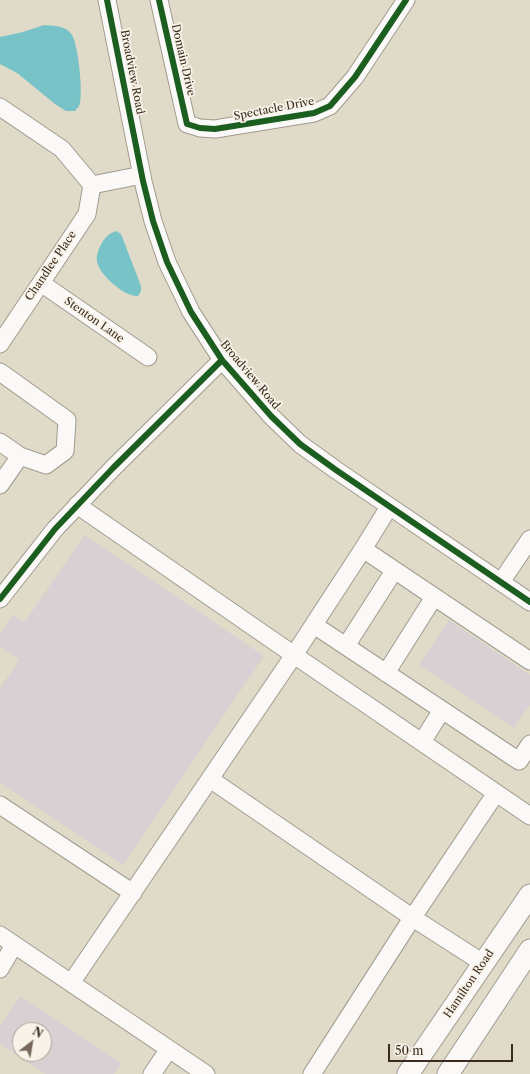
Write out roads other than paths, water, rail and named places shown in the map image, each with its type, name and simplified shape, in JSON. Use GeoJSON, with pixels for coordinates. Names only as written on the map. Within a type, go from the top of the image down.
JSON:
{"type":"FeatureCollection","features":[{"type":"Feature","properties":{"kind":"main road","name":"Hamilton Road"},"geometry":{"type":"LineString","coordinates":[[408,1074],[530,894]]}},
{"type":"Feature","properties":{"kind":"main road"},"geometry":{"type":"LineString","coordinates":[[448,1074],[530,950]]}},
{"type":"Feature","properties":{"kind":"street","name":"Broadview Road"},"geometry":{"type":"LineString","coordinates":[[107,0],[142,175],[153,221],[167,262],[191,312],[222,360],[271,416],[300,444],[389,507],[530,602]]}},
{"type":"Feature","properties":{"kind":"street","name":"Domain Drive"},"geometry":{"type":"LineString","coordinates":[[159,0],[187,124]]}},
{"type":"Feature","properties":{"kind":"street","name":"Spectacle Drive"},"geometry":{"type":"LineString","coordinates":[[187,124],[200,128],[215,129],[314,113],[330,106],[355,77],[406,0]]}},
{"type":"Feature","properties":{"kind":"street"},"geometry":{"type":"LineString","coordinates":[[0,107],[62,149],[92,185],[142,175]]}},
{"type":"Feature","properties":{"kind":"street","name":"Chandlee Place"},"geometry":{"type":"LineString","coordinates":[[0,344],[87,214],[92,185]]}},
{"type":"Feature","properties":{"kind":"street","name":"Stenton Lane"},"geometry":{"type":"LineString","coordinates":[[40,283],[148,357]]}},
{"type":"Feature","properties":{"kind":"street"},"geometry":{"type":"LineString","coordinates":[[0,600],[55,528],[222,360]]}},
{"type":"Feature","properties":{"kind":"street"},"geometry":{"type":"LineString","coordinates":[[0,372],[68,420],[65,451],[46,465],[20,456],[0,442]]}},
{"type":"Feature","properties":{"kind":"street"},"geometry":{"type":"LineString","coordinates":[[0,485],[20,456]]}},
{"type":"Feature","properties":{"kind":"street"},"geometry":{"type":"LineString","coordinates":[[77,505],[530,816]]}},
{"type":"Feature","properties":{"kind":"street"},"geometry":{"type":"LineString","coordinates":[[71,983],[133,894],[294,655],[389,507]]}},
{"type":"Feature","properties":{"kind":"street"},"geometry":{"type":"LineString","coordinates":[[501,582],[530,539]]}},
{"type":"Feature","properties":{"kind":"street"},"geometry":{"type":"LineString","coordinates":[[363,549],[530,661]]}},
{"type":"Feature","properties":{"kind":"street"},"geometry":{"type":"LineString","coordinates":[[346,646],[394,571]]}},
{"type":"Feature","properties":{"kind":"street"},"geometry":{"type":"LineString","coordinates":[[386,673],[434,597]]}},
{"type":"Feature","properties":{"kind":"street"},"geometry":{"type":"LineString","coordinates":[[314,625],[519,761],[530,744]]}},
{"type":"Feature","properties":{"kind":"street"},"geometry":{"type":"LineString","coordinates":[[422,742],[442,710]]}},
{"type":"Feature","properties":{"kind":"street"},"geometry":{"type":"LineString","coordinates":[[210,779],[413,918],[483,963]]}},
{"type":"Feature","properties":{"kind":"street"},"geometry":{"type":"LineString","coordinates":[[312,1074],[496,793]]}},
{"type":"Feature","properties":{"kind":"street"},"geometry":{"type":"LineString","coordinates":[[0,805],[133,894]]}},
{"type":"Feature","properties":{"kind":"street"},"geometry":{"type":"LineString","coordinates":[[0,935],[206,1074]]}},
{"type":"Feature","properties":{"kind":"street"},"geometry":{"type":"LineString","coordinates":[[0,969],[14,945]]}},
{"type":"Feature","properties":{"kind":"street"},"geometry":{"type":"LineString","coordinates":[[152,1074],[169,1049]]}},
{"type":"Feature","properties":{"kind":"water"},"geometry":{"type":"Polygon","coordinates":[[[44,25],[66,29],[72,35],[74,40],[80,70],[81,92],[79,106],[75,111],[66,111],[55,104],[17,73],[0,64],[0,37],[23,32],[44,25]]]}},
{"type":"Feature","properties":{"kind":"water"},"geometry":{"type":"Polygon","coordinates":[[[116,231],[121,234],[141,286],[141,291],[138,296],[133,296],[113,284],[102,272],[97,261],[98,252],[103,241],[106,237],[116,231]]]}}]}
